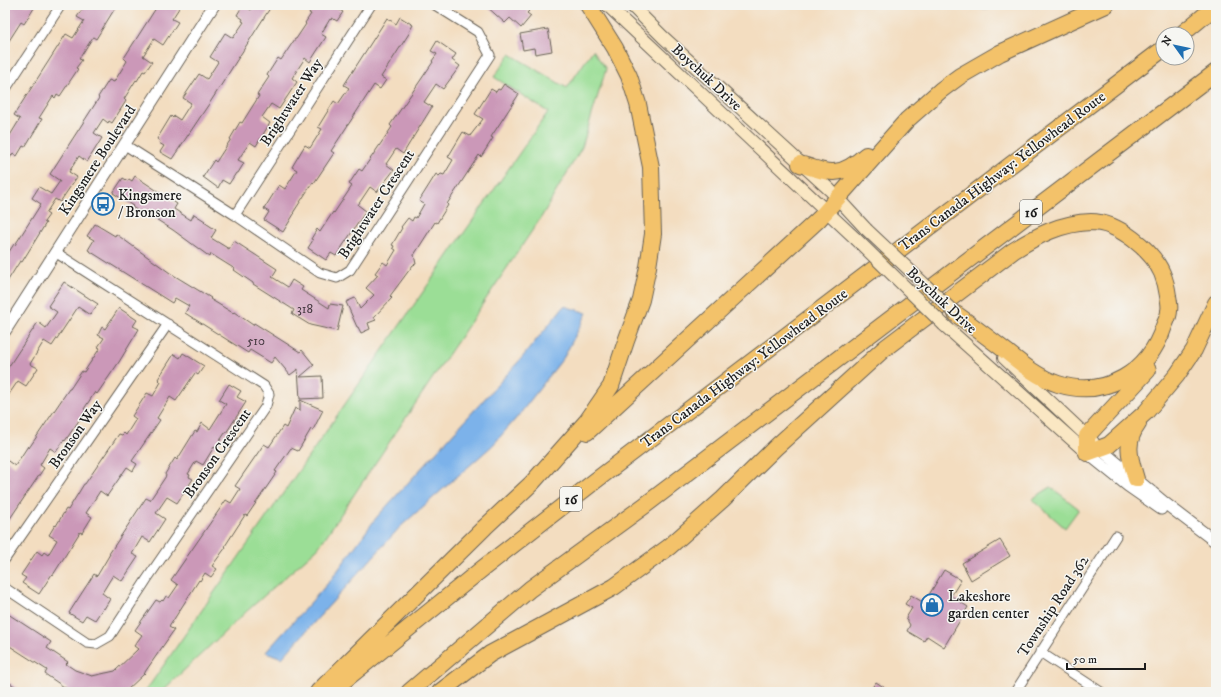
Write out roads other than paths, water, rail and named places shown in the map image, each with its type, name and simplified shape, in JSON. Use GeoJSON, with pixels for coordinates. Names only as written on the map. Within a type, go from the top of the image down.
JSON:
{"type":"FeatureCollection","features":[{"type":"Feature","properties":{"kind":"highway"},"geometry":{"type":"LineString","coordinates":[[532,483],[587,421],[611,386],[641,300],[653,234],[651,167],[638,104],[629,76],[615,48],[588,5]]}},
{"type":"Feature","properties":{"kind":"highway"},"geometry":{"type":"LineString","coordinates":[[800,164],[818,170],[836,173],[855,165],[941,90],[960,76],[982,63],[1106,5]]}},
{"type":"Feature","properties":{"kind":"highway"},"geometry":{"type":"LineString","coordinates":[[1192,26],[1216,6]]}},
{"type":"Feature","properties":{"kind":"highway","name":"Trans Canada Highway: Yellowhead Route"},"geometry":{"type":"LineString","coordinates":[[330,692],[482,569],[588,486],[1155,55]]}},
{"type":"Feature","properties":{"kind":"highway","name":"16"},"geometry":{"type":"LineString","coordinates":[[409,692],[530,589],[644,506],[1216,72]]}},
{"type":"Feature","properties":{"kind":"highway"},"geometry":{"type":"LineString","coordinates":[[318,692],[532,483],[826,211],[907,120]]}},
{"type":"Feature","properties":{"kind":"highway"},"geometry":{"type":"LineString","coordinates":[[440,692],[490,654],[614,587],[669,547],[723,499],[776,447],[885,348],[1013,251],[1035,237],[1055,228],[1092,222],[1109,225],[1137,242],[1152,256],[1162,272],[1166,285],[1170,311],[1169,333],[1162,350],[1151,367],[1087,436],[1093,451],[1109,445],[1146,412]]}},
{"type":"Feature","properties":{"kind":"highway"},"geometry":{"type":"LineString","coordinates":[[1136,479],[1128,452],[1133,430],[1177,375],[1194,350],[1216,304]]}},
{"type":"Feature","properties":{"kind":"highway"},"geometry":{"type":"LineString","coordinates":[[956,314],[1040,376],[1057,384],[1076,388],[1095,388],[1116,382],[1131,374],[1156,347],[1170,311]]}},
{"type":"Feature","properties":{"kind":"main road","name":"Boychuk Drive"},"geometry":{"type":"LineString","coordinates":[[606,5],[826,211],[944,325],[1093,451]]}},
{"type":"Feature","properties":{"kind":"main road","name":"Boychuk Drive"},"geometry":{"type":"LineString","coordinates":[[631,5],[663,37],[837,198],[866,229],[1087,436]]}},
{"type":"Feature","properties":{"kind":"street"},"geometry":{"type":"LineString","coordinates":[[5,90],[61,5]]}},
{"type":"Feature","properties":{"kind":"street","name":"Kingsmere Boulevard"},"geometry":{"type":"LineString","coordinates":[[5,331],[214,5]]}},
{"type":"Feature","properties":{"kind":"street","name":"Brightwater Way"},"geometry":{"type":"LineString","coordinates":[[234,215],[371,5]]}},
{"type":"Feature","properties":{"kind":"street","name":"Brightwater Crescent"},"geometry":{"type":"LineString","coordinates":[[125,145],[234,215],[320,273],[337,278],[350,270],[490,55],[478,32],[436,5]]}},
{"type":"Feature","properties":{"kind":"street","name":"Bronson Crescent"},"geometry":{"type":"LineString","coordinates":[[5,588],[87,643],[96,644],[110,636],[147,579],[266,406],[269,394],[264,386],[55,252]]}},
{"type":"Feature","properties":{"kind":"street","name":"Bronson Way"},"geometry":{"type":"LineString","coordinates":[[5,559],[168,324]]}},
{"type":"Feature","properties":{"kind":"street","name":"Boychuk Drive"},"geometry":{"type":"LineString","coordinates":[[1093,451],[1136,479],[1201,532]]}},
{"type":"Feature","properties":{"kind":"street","name":"Boychuk Drive"},"geometry":{"type":"LineString","coordinates":[[1093,451],[1128,486],[1166,513],[1216,542]]}},
{"type":"Feature","properties":{"kind":"street","name":"Township Road 362"},"geometry":{"type":"LineString","coordinates":[[1015,692],[1116,536]]}},
{"type":"Feature","properties":{"kind":"street"},"geometry":{"type":"LineString","coordinates":[[1040,652],[1101,692]]}},
{"type":"Feature","properties":{"kind":"water"},"geometry":{"type":"Polygon","coordinates":[[[968,5],[1010,5],[999,8],[989,8],[968,5]]]}},
{"type":"Feature","properties":{"kind":"water"},"geometry":{"type":"Polygon","coordinates":[[[564,306],[587,313],[564,357],[519,415],[493,445],[400,527],[282,658],[266,652],[330,581],[376,518],[520,360],[564,306]]]}},
{"type":"Feature","properties":{"kind":"place","name":"Kingsmere / Bronson"},"geometry":{"type":"Point","coordinates":[103,204]}},
{"type":"Feature","properties":{"kind":"place","name":"Lakeshore garden center"},"geometry":{"type":"Point","coordinates":[932,605]}}]}
